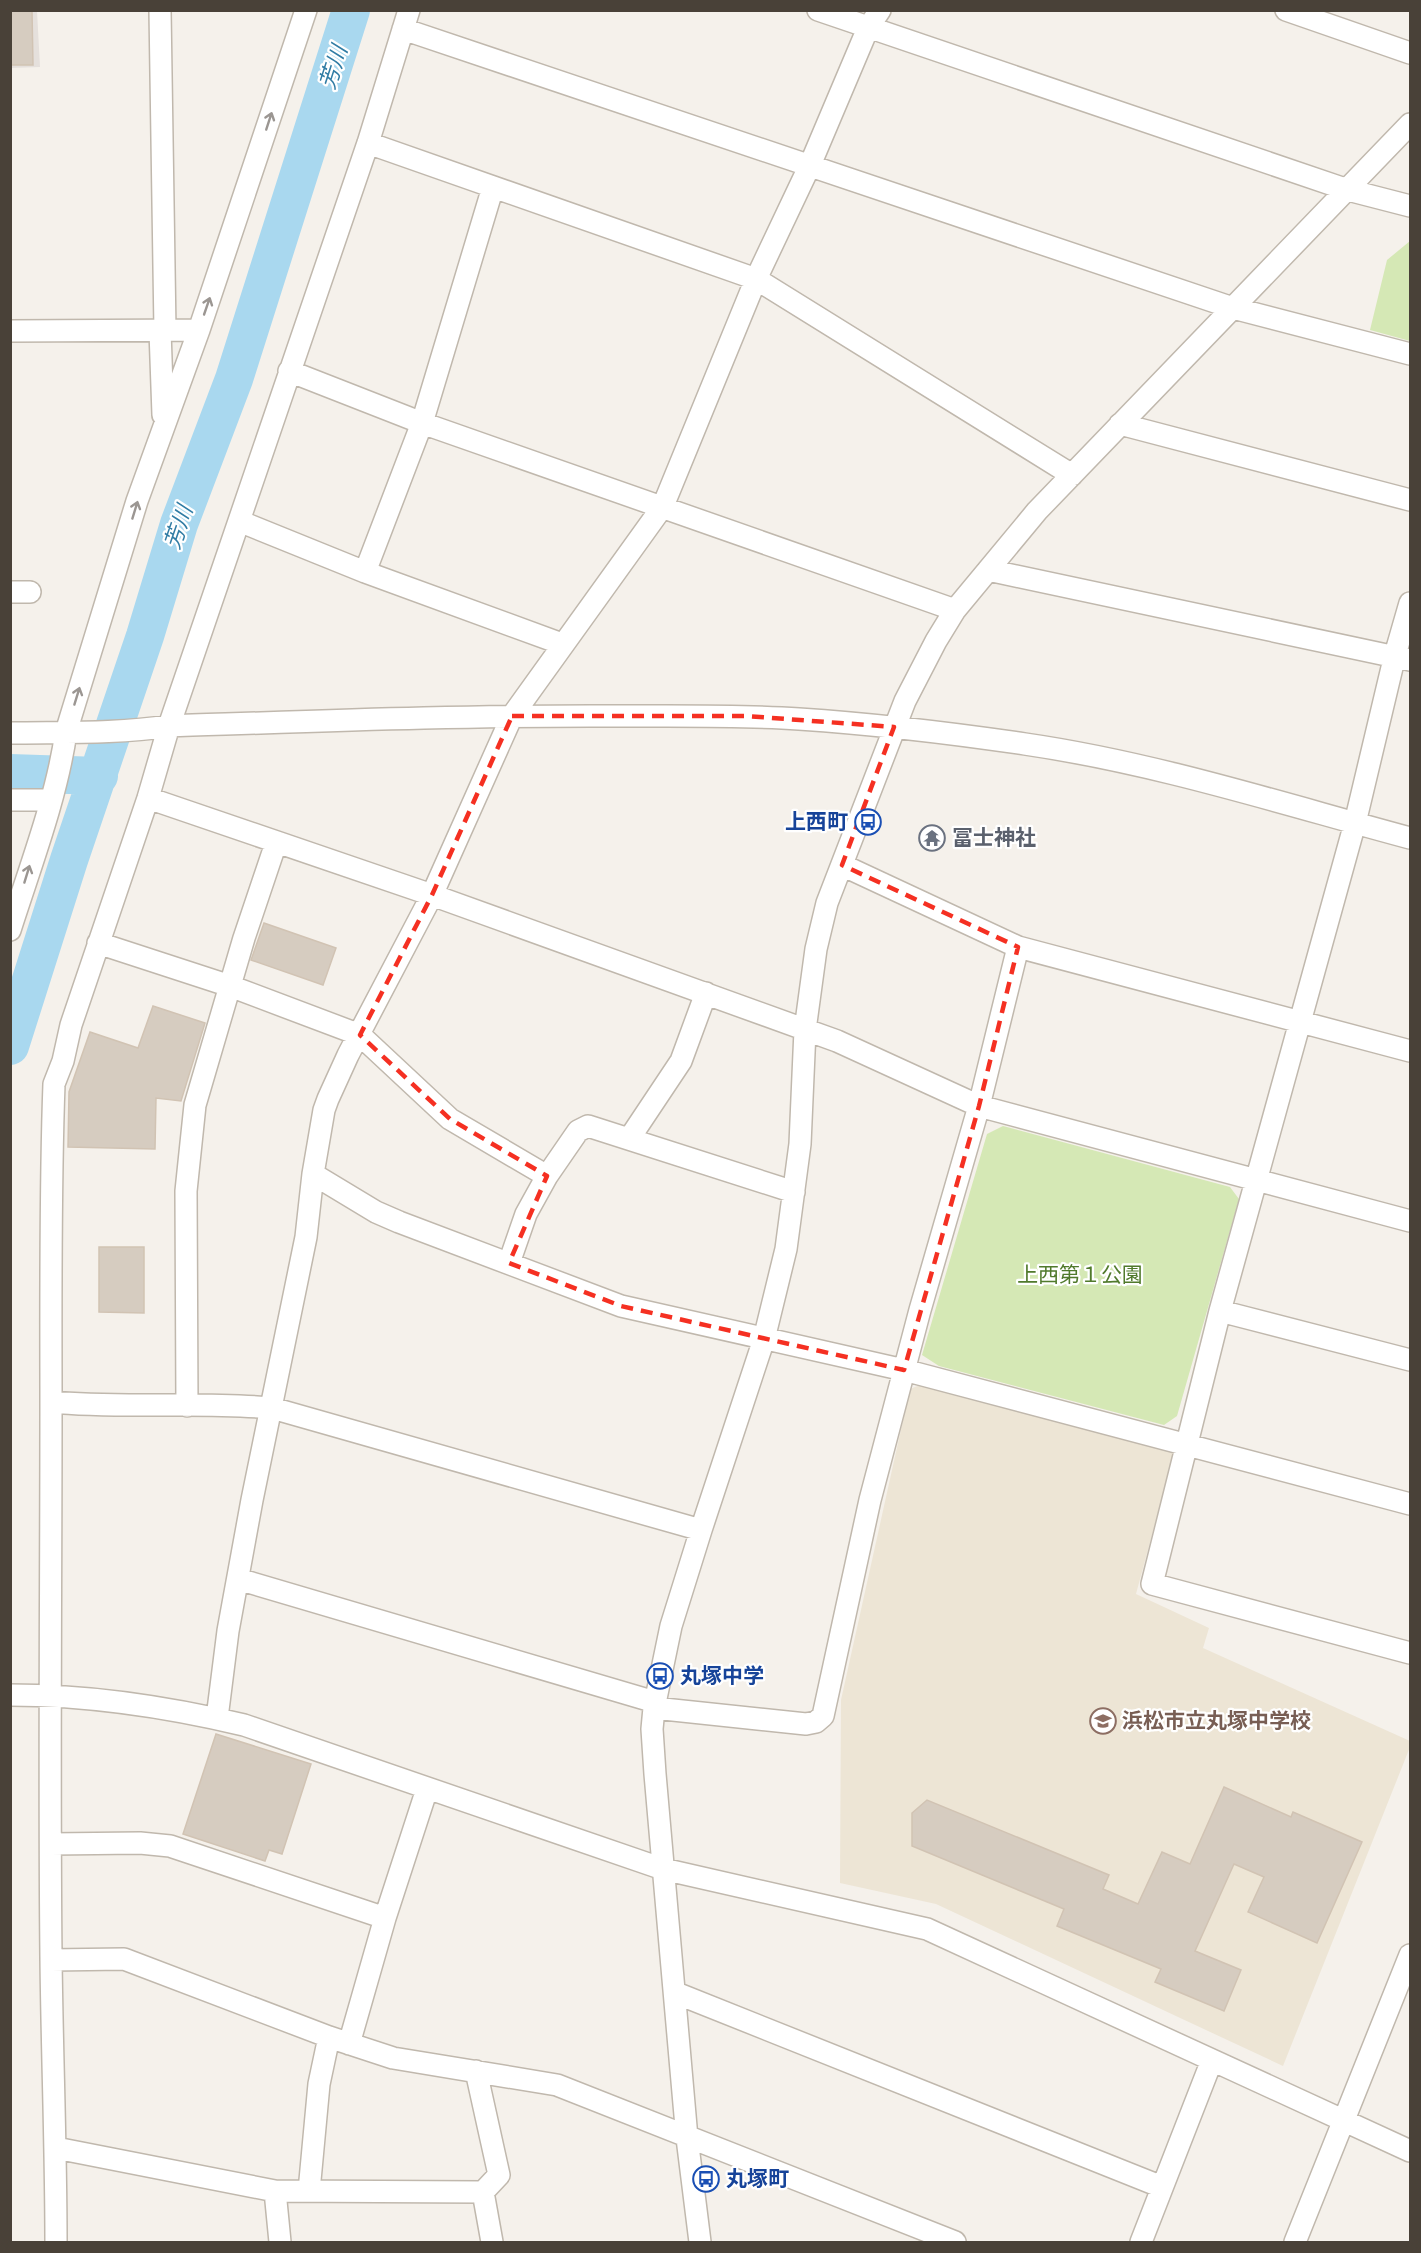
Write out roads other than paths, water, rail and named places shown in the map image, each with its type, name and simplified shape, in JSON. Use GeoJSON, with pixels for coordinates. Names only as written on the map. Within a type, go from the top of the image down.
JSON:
{"type":"FeatureCollection","features":[{"type":"Feature","properties":{"kind":"street"},"geometry":{"type":"LineString","coordinates":[[160,10],[164,427]]}},
{"type":"Feature","properties":{"kind":"street"},"geometry":{"type":"LineString","coordinates":[[10,930],[69,739],[137,501],[199,330],[306,10]]}},
{"type":"Feature","properties":{"kind":"street"},"geometry":{"type":"LineString","coordinates":[[818,10],[874,19],[1348,190],[1410,206]]}},
{"type":"Feature","properties":{"kind":"street"},"geometry":{"type":"LineString","coordinates":[[1286,10],[1410,53]]}},
{"type":"Feature","properties":{"kind":"street"},"geometry":{"type":"LineString","coordinates":[[217,1718],[228,1631],[306,1237],[313,1174],[324,1110],[432,895],[512,716],[663,506],[756,279],[810,165],[874,19]]}},
{"type":"Feature","properties":{"kind":"street"},"geometry":{"type":"LineString","coordinates":[[56,2242],[51,1844],[44,1695],[51,1402],[50,1262],[54,1084],[98,942],[148,798],[160,727],[239,521],[368,143],[406,20],[810,165],[1233,308],[1410,354]]}},
{"type":"Feature","properties":{"kind":"street"},"geometry":{"type":"LineString","coordinates":[[700,2242],[687,2138],[676,1993],[663,1869],[652,1735],[654,1705],[671,1626],[700,1530],[764,1339],[786,1249],[800,1144],[805,1029],[816,949],[827,903],[894,727],[915,681],[955,610],[1030,519],[1410,124]]}},
{"type":"Feature","properties":{"kind":"street"},"geometry":{"type":"LineString","coordinates":[[368,143],[756,279],[1072,475]]}},
{"type":"Feature","properties":{"kind":"street"},"geometry":{"type":"LineString","coordinates":[[365,572],[422,423],[493,187]]}},
{"type":"Feature","properties":{"kind":"street"},"geometry":{"type":"LineString","coordinates":[[10,331],[199,330]]}},
{"type":"Feature","properties":{"kind":"street"},"geometry":{"type":"LineString","coordinates":[[289,371],[422,423],[955,610]]}},
{"type":"Feature","properties":{"kind":"street"},"geometry":{"type":"LineString","coordinates":[[1120,424],[1410,500]]}},
{"type":"Feature","properties":{"kind":"street"},"geometry":{"type":"LineString","coordinates":[[239,521],[365,572],[562,644]]}},
{"type":"Feature","properties":{"kind":"street"},"geometry":{"type":"LineString","coordinates":[[988,570],[1403,657]]}},
{"type":"Feature","properties":{"kind":"street"},"geometry":{"type":"LineString","coordinates":[[1410,603],[1403,657],[1220,1311],[1152,1584],[1410,1653]]}},
{"type":"Feature","properties":{"kind":"street"},"geometry":{"type":"LineString","coordinates":[[10,733],[69,739],[160,727],[512,716],[746,716],[894,727],[1078,753],[1177,775],[1410,838]]}},
{"type":"Feature","properties":{"kind":"street"},"geometry":{"type":"LineString","coordinates":[[10,800],[51,794]]}},
{"type":"Feature","properties":{"kind":"street"},"geometry":{"type":"LineString","coordinates":[[148,798],[432,895],[805,1029],[837,1041],[980,1106],[1410,1221]]}},
{"type":"Feature","properties":{"kind":"street"},"geometry":{"type":"LineString","coordinates":[[187,1406],[187,1180],[195,1105],[276,843]]}},
{"type":"Feature","properties":{"kind":"street"},"geometry":{"type":"LineString","coordinates":[[842,865],[1018,946],[1410,1052]]}},
{"type":"Feature","properties":{"kind":"street"},"geometry":{"type":"LineString","coordinates":[[98,942],[230,986],[360,1035],[450,1119],[547,1176]]}},
{"type":"Feature","properties":{"kind":"street"},"geometry":{"type":"LineString","coordinates":[[238,1579],[654,1705],[806,1724],[820,1720],[825,1708],[870,1500],[903,1370],[980,1106],[1018,946]]}},
{"type":"Feature","properties":{"kind":"street"},"geometry":{"type":"LineString","coordinates":[[630,1139],[681,1061],[706,993]]}},
{"type":"Feature","properties":{"kind":"street"},"geometry":{"type":"LineString","coordinates":[[508,1263],[526,1214],[547,1176],[583,1127],[595,1127],[794,1191]]}},
{"type":"Feature","properties":{"kind":"street"},"geometry":{"type":"LineString","coordinates":[[313,1174],[390,1218],[614,1304],[903,1370],[1410,1504]]}},
{"type":"Feature","properties":{"kind":"street"},"geometry":{"type":"LineString","coordinates":[[1220,1311],[1410,1360]]}},
{"type":"Feature","properties":{"kind":"street"},"geometry":{"type":"LineString","coordinates":[[51,1402],[95,1406],[238,1405],[272,1408],[700,1530]]}},
{"type":"Feature","properties":{"kind":"street"},"geometry":{"type":"LineString","coordinates":[[10,1695],[70,1696],[217,1718],[244,1725],[663,1869],[927,1929],[1410,2151]]}},
{"type":"Feature","properties":{"kind":"street"},"geometry":{"type":"LineString","coordinates":[[349,2044],[427,1789]]}},
{"type":"Feature","properties":{"kind":"street"},"geometry":{"type":"LineString","coordinates":[[51,1844],[140,1843],[170,1846],[386,1918]]}},
{"type":"Feature","properties":{"kind":"street"},"geometry":{"type":"LineString","coordinates":[[1295,2242],[1410,1955]]}},
{"type":"Feature","properties":{"kind":"street"},"geometry":{"type":"LineString","coordinates":[[51,1960],[124,1959],[329,2037],[393,2058],[557,2085],[955,2242]]}},
{"type":"Feature","properties":{"kind":"street"},"geometry":{"type":"LineString","coordinates":[[676,1993],[1162,2187]]}},
{"type":"Feature","properties":{"kind":"street"},"geometry":{"type":"LineString","coordinates":[[309,2191],[319,2084],[329,2037]]}},
{"type":"Feature","properties":{"kind":"street"},"geometry":{"type":"LineString","coordinates":[[1141,2242],[1212,2060]]}},
{"type":"Feature","properties":{"kind":"street"},"geometry":{"type":"LineString","coordinates":[[56,2148],[275,2191],[483,2192],[499,2175],[476,2071]]}},
{"type":"Feature","properties":{"kind":"street"},"geometry":{"type":"LineString","coordinates":[[275,2191],[280,2242]]}},
{"type":"Feature","properties":{"kind":"street"},"geometry":{"type":"LineString","coordinates":[[483,2192],[492,2242]]}},
{"type":"Feature","properties":{"kind":"waterway","name":"芳川"},"geometry":{"type":"LineString","coordinates":[[10,1046],[69,860],[145,636],[179,524],[234,379],[351,10]]}},
{"type":"Feature","properties":{"kind":"waterway"},"geometry":{"type":"LineString","coordinates":[[10,773],[99,776]]}},
{"type":"Feature","properties":{"kind":"place","name":"上西町"},"geometry":{"type":"Point","coordinates":[868,822]}},
{"type":"Feature","properties":{"kind":"place","name":"冨士神社"},"geometry":{"type":"Point","coordinates":[932,838]}},
{"type":"Feature","properties":{"kind":"place","name":"丸塚中学"},"geometry":{"type":"Point","coordinates":[660,1676]}},
{"type":"Feature","properties":{"kind":"place","name":"浜松市立丸塚中学校"},"geometry":{"type":"Point","coordinates":[1103,1721]}},
{"type":"Feature","properties":{"kind":"place","name":"丸塚町"},"geometry":{"type":"Point","coordinates":[706,2179]}},
{"type":"Feature","properties":{"kind":"park label","name":"上西第１公園"},"geometry":{"type":"Point","coordinates":[1080,1275]}}]}
